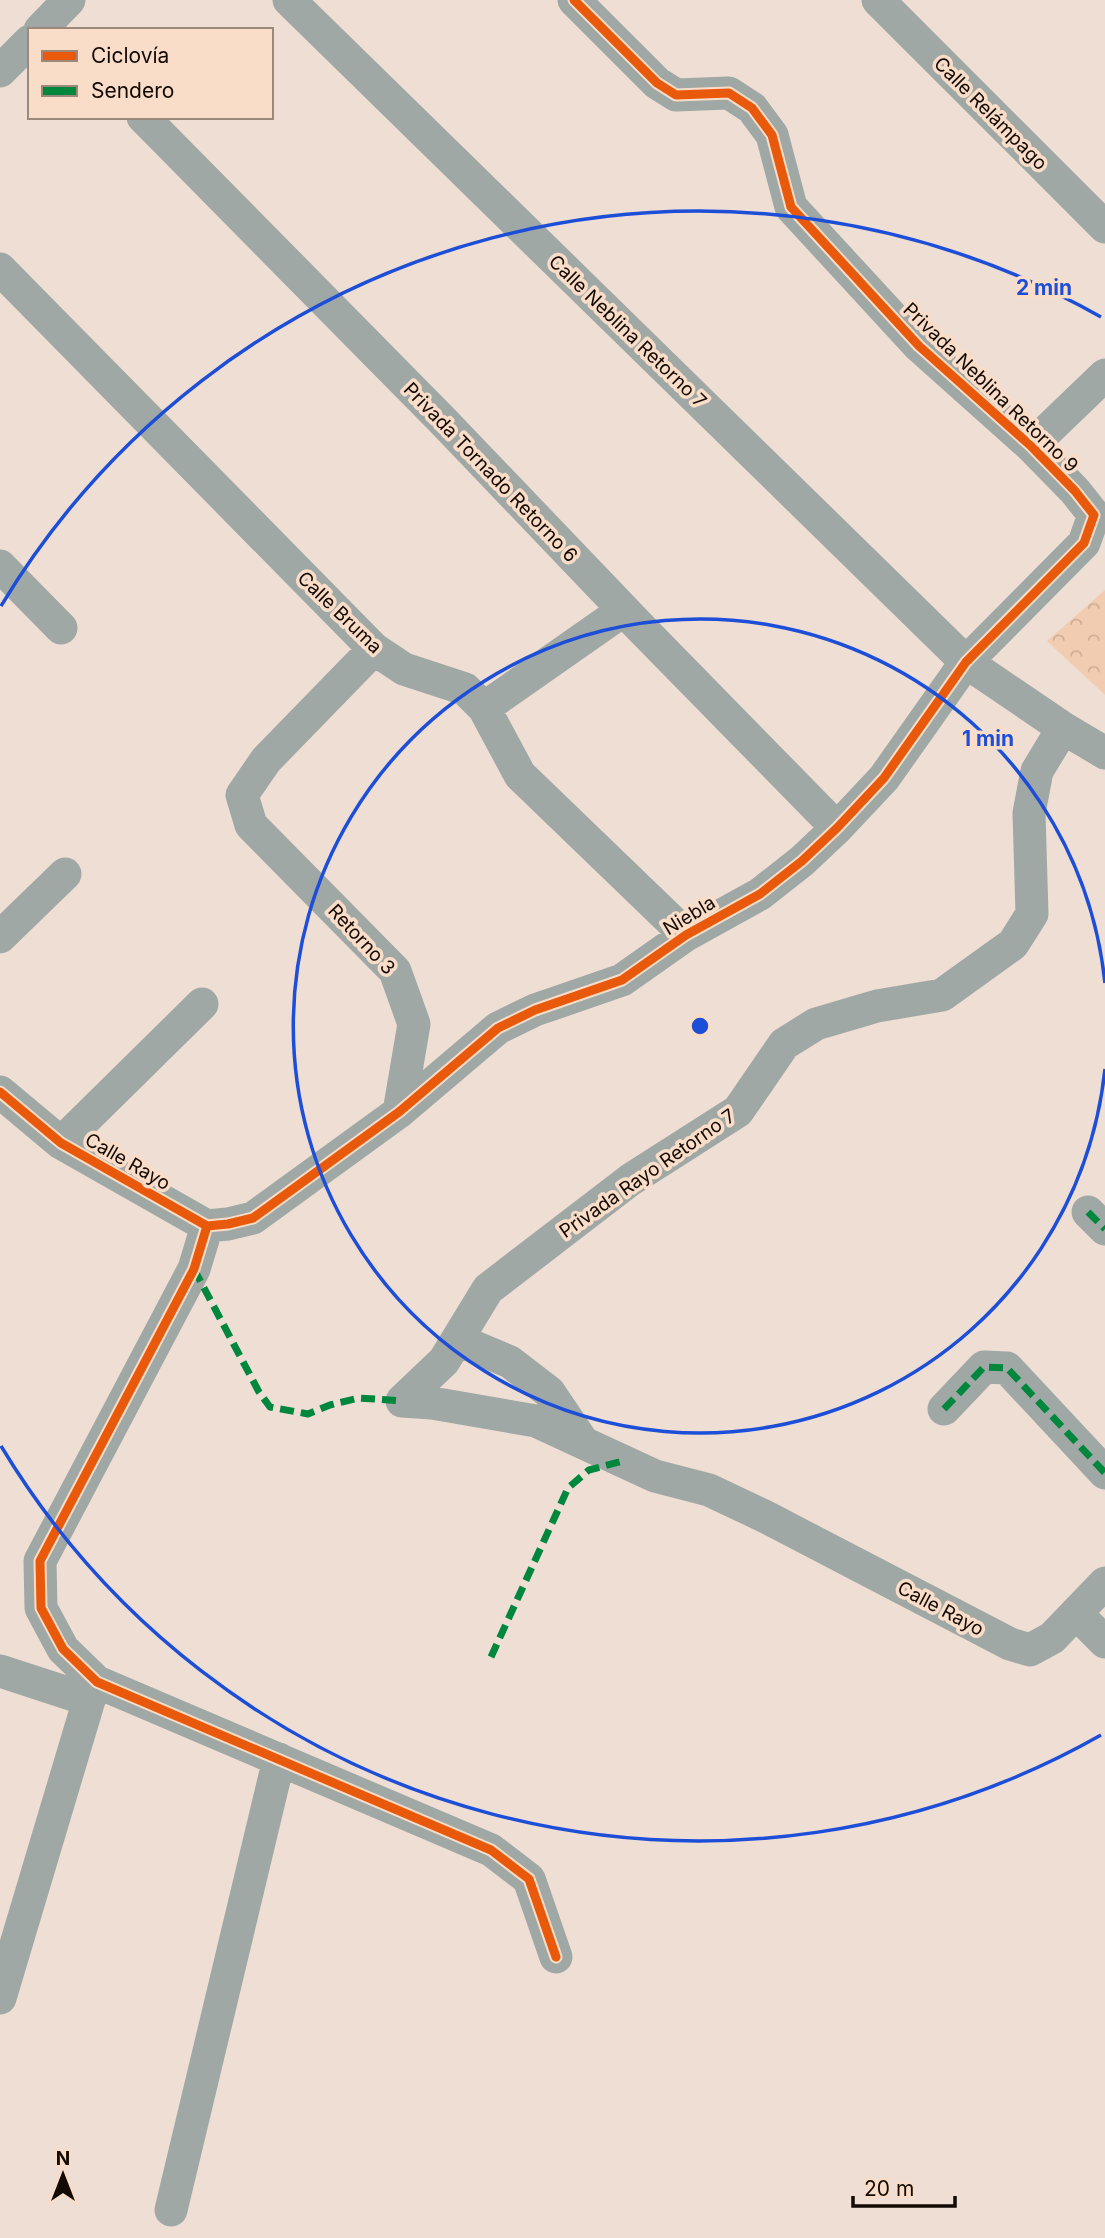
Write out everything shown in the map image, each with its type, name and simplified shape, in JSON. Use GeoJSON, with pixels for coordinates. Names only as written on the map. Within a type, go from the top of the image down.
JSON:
{"type":"FeatureCollection","features":[{"type":"Feature","properties":{"kind":"street","name":"Calle Neblina Retorno 7"},"geometry":{"type":"LineString","coordinates":[[289,0],[966,662],[1105,752]]}},
{"type":"Feature","properties":{"kind":"street","name":"Privada Neblina Retorno 9"},"geometry":{"type":"LineString","coordinates":[[574,0],[657,83],[676,95],[729,93],[752,108],[772,135],[791,206],[919,346],[1031,446],[1075,491],[1094,515]]}},
{"type":"Feature","properties":{"kind":"street","name":"Calle Relámpago"},"geometry":{"type":"LineString","coordinates":[[878,0],[1105,227]]}},
{"type":"Feature","properties":{"kind":"street"},"geometry":{"type":"LineString","coordinates":[[2,67],[28,43]]}},
{"type":"Feature","properties":{"kind":"street","name":"Privada Tornado Retorno 6"},"geometry":{"type":"LineString","coordinates":[[145,119],[443,421],[837,828]]}},
{"type":"Feature","properties":{"kind":"street","name":"Calle Bruma"},"geometry":{"type":"LineString","coordinates":[[0,269],[374,649],[404,669],[465,689],[484,708],[520,775],[686,935]]}},
{"type":"Feature","properties":{"kind":"street"},"geometry":{"type":"LineString","coordinates":[[1031,446],[1105,375]]}},
{"type":"Feature","properties":{"kind":"street","name":"Niebla"},"geometry":{"type":"LineString","coordinates":[[207,1226],[253,1217],[399,1111],[498,1028],[535,1010],[622,979],[686,935],[760,894],[802,861],[884,778],[966,662],[1084,543],[1094,515]]}},
{"type":"Feature","properties":{"kind":"street"},"geometry":{"type":"LineString","coordinates":[[0,566],[61,628]]}},
{"type":"Feature","properties":{"kind":"street"},"geometry":{"type":"LineString","coordinates":[[484,708],[624,610]]}},
{"type":"Feature","properties":{"kind":"street","name":"Retorno 3"},"geometry":{"type":"LineString","coordinates":[[374,649],[267,760],[242,795],[251,825],[396,971],[414,1024],[399,1111]]}},
{"type":"Feature","properties":{"kind":"street","name":"Privada Rayo Retorno 7"},"geometry":{"type":"LineString","coordinates":[[582,1441],[536,1421],[432,1403],[402,1401],[444,1361],[488,1289],[630,1180],[738,1111],[784,1044],[816,1024],[877,1006],[942,995],[1013,944],[1032,914],[1029,813],[1037,772],[1063,727]]}},
{"type":"Feature","properties":{"kind":"street"},"geometry":{"type":"LineString","coordinates":[[0,937],[65,874]]}},
{"type":"Feature","properties":{"kind":"street"},"geometry":{"type":"LineString","coordinates":[[61,1143],[202,1004]]}},
{"type":"Feature","properties":{"kind":"street","name":"Calle Rayo"},"geometry":{"type":"LineString","coordinates":[[0,1092],[61,1143],[207,1226]]}},
{"type":"Feature","properties":{"kind":"street"},"geometry":{"type":"LineString","coordinates":[[93,1691],[63,1649],[41,1608],[40,1561],[194,1269],[207,1226]]}},
{"type":"Feature","properties":{"kind":"street"},"geometry":{"type":"LineString","coordinates":[[458,1340],[510,1362],[549,1392],[582,1441]]}},
{"type":"Feature","properties":{"kind":"street"},"geometry":{"type":"LineString","coordinates":[[944,1409],[984,1367],[1007,1368],[1105,1473]]}},
{"type":"Feature","properties":{"kind":"street","name":"Calle Rayo"},"geometry":{"type":"LineString","coordinates":[[582,1441],[655,1476],[709,1490],[764,1516],[1010,1644],[1030,1650],[1052,1638],[1076,1613]]}},
{"type":"Feature","properties":{"kind":"street"},"geometry":{"type":"LineString","coordinates":[[1105,1583],[1076,1613],[1105,1642]]}},
{"type":"Feature","properties":{"kind":"street"},"geometry":{"type":"LineString","coordinates":[[0,1671],[93,1691],[279,1759],[491,1850],[529,1879],[556,1957]]}},
{"type":"Feature","properties":{"kind":"street"},"geometry":{"type":"LineString","coordinates":[[0,1998],[93,1691]]}},
{"type":"Feature","properties":{"kind":"street"},"geometry":{"type":"LineString","coordinates":[[171,2210],[279,1759]]}},
{"type":"Feature","properties":{"kind":"green space"},"geometry":{"type":"Polygon","coordinates":[[[1105,590],[1105,695],[1047,641],[1105,590]]]}},
{"type":"Feature","properties":{"kind":"marked path"},"geometry":{"type":"LineString","coordinates":[[1088,1212],[1105,1229]]}},
{"type":"Feature","properties":{"kind":"marked path"},"geometry":{"type":"LineString","coordinates":[[194,1269],[259,1392],[270,1407],[308,1414],[359,1398],[402,1401]]}},
{"type":"Feature","properties":{"kind":"marked path"},"geometry":{"type":"LineString","coordinates":[[944,1409],[984,1367],[1007,1368],[1105,1473]]}},
{"type":"Feature","properties":{"kind":"marked path"},"geometry":{"type":"LineString","coordinates":[[491,1657],[568,1488],[589,1470],[623,1461]]}},
{"type":"Feature","properties":{"kind":"cycle path"},"geometry":{"type":"LineString","coordinates":[[207,1226],[253,1218],[399,1112],[498,1028],[535,1010],[622,980],[686,935],[760,894],[802,861],[884,778],[966,662],[1084,543],[1094,515],[1075,491],[1031,446],[919,346],[791,207],[772,135],[752,108],[729,93],[676,95],[657,83],[574,0]]}},
{"type":"Feature","properties":{"kind":"cycle path"},"geometry":{"type":"LineString","coordinates":[[0,1092],[61,1143],[207,1226],[194,1269],[40,1561],[41,1608],[63,1649],[97,1682],[491,1850],[529,1879],[556,1957]]}}]}
